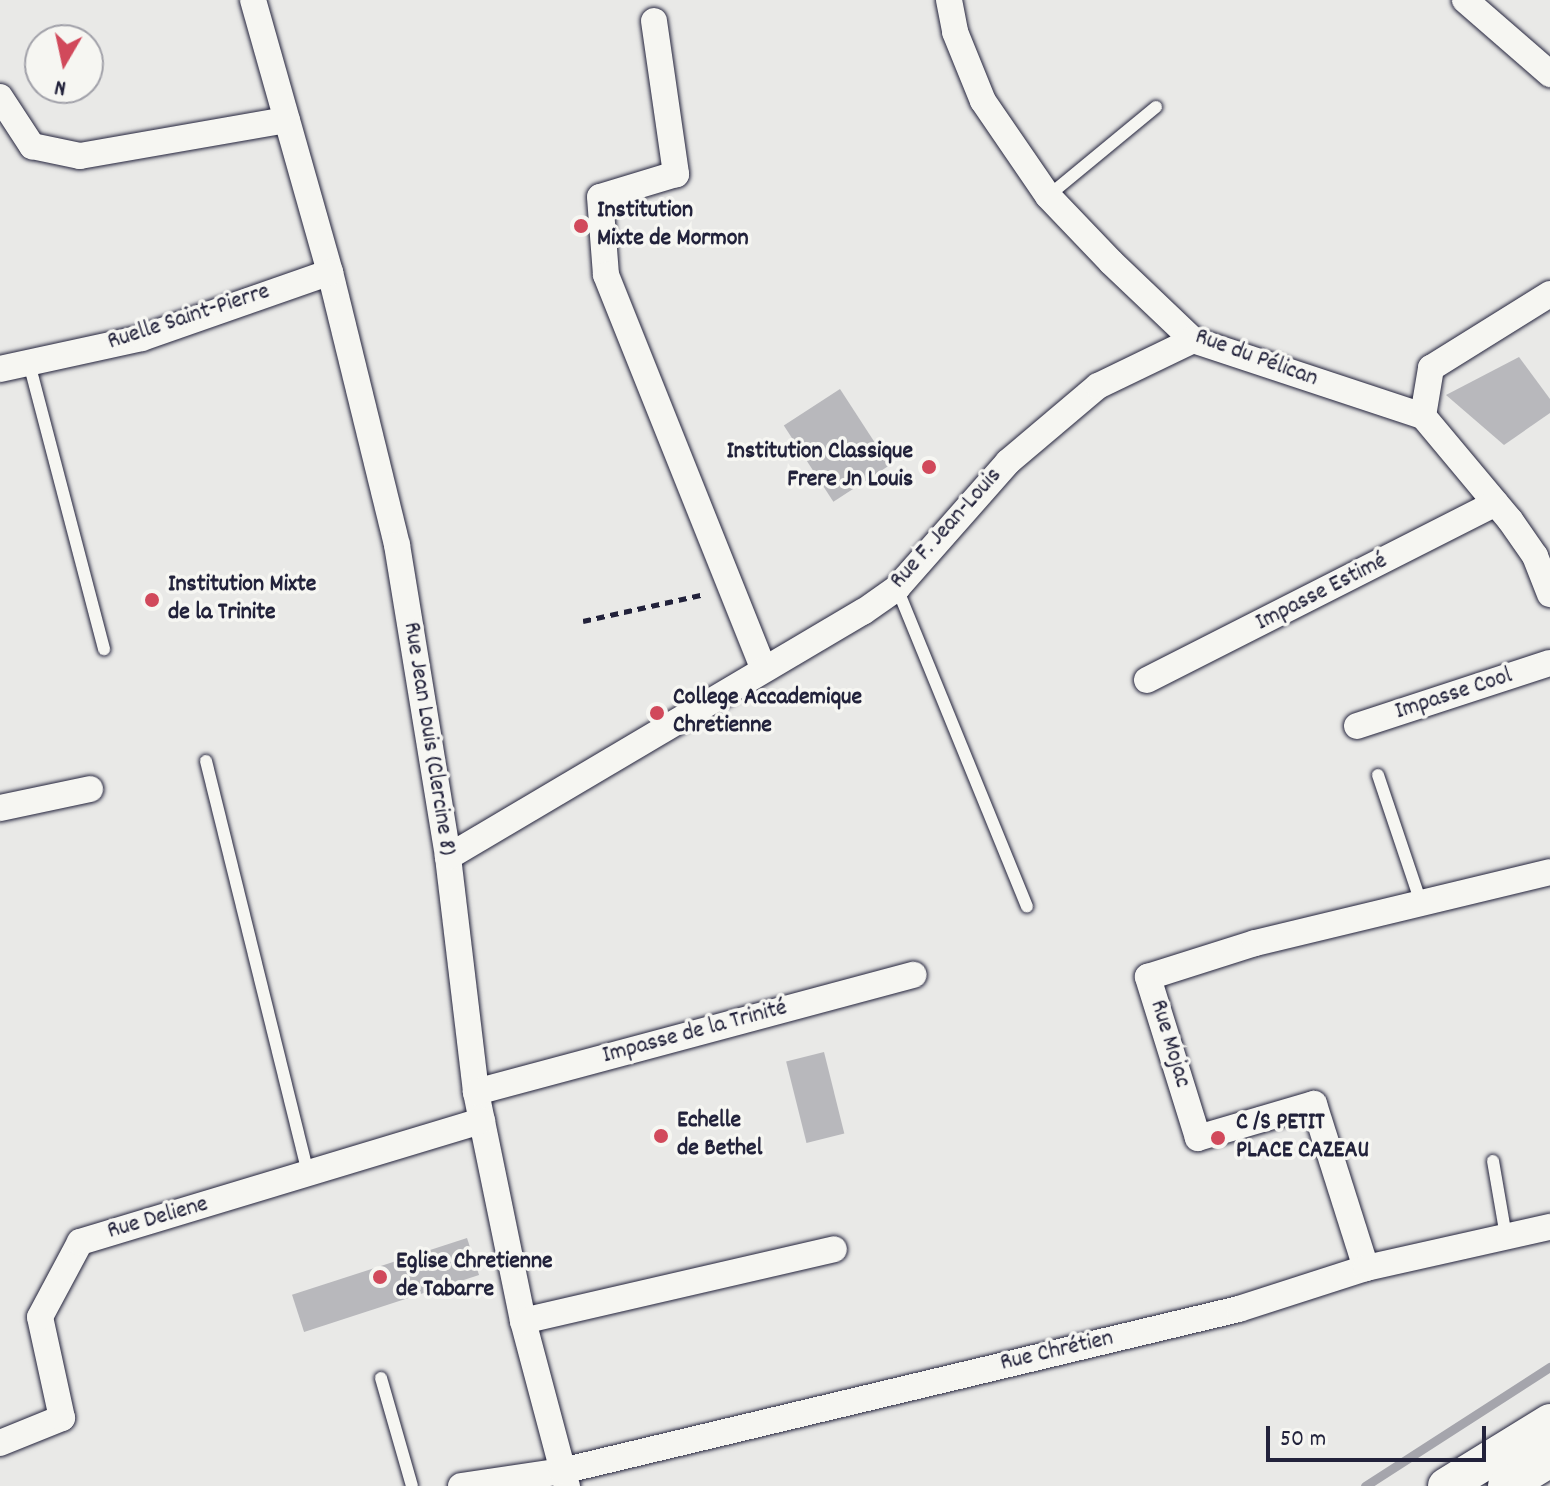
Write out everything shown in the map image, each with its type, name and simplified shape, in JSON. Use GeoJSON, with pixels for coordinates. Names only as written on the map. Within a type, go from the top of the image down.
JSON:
{"type":"FeatureCollection","features":[{"type":"Feature","properties":{"kind":"main road"},"geometry":{"type":"LineString","coordinates":[[1446,1486],[1550,1422]]}},
{"type":"Feature","properties":{"kind":"main road"},"geometry":{"type":"LineString","coordinates":[[1506,1486],[1550,1459]]}},
{"type":"Feature","properties":{"kind":"street","name":"Rue Jean Louis (Clercine 8)"},"geometry":{"type":"LineString","coordinates":[[253,0],[330,272],[397,545],[448,857],[476,1092],[523,1321],[565,1479]]}},
{"type":"Feature","properties":{"kind":"street","name":"Rue du Pélican"},"geometry":{"type":"LineString","coordinates":[[949,0],[955,32],[983,101],[1048,196],[1193,340],[1423,416]]}},
{"type":"Feature","properties":{"kind":"street"},"geometry":{"type":"LineString","coordinates":[[1465,0],[1550,74]]}},
{"type":"Feature","properties":{"kind":"street"},"geometry":{"type":"LineString","coordinates":[[654,21],[676,174],[600,197],[606,275],[729,589],[763,667]]}},
{"type":"Feature","properties":{"kind":"street"},"geometry":{"type":"LineString","coordinates":[[0,97],[32,146],[80,156],[287,120]]}},
{"type":"Feature","properties":{"kind":"street","name":"Ruelle Saint-Pierre"},"geometry":{"type":"LineString","coordinates":[[0,369],[142,338],[330,272]]}},
{"type":"Feature","properties":{"kind":"street"},"geometry":{"type":"LineString","coordinates":[[1550,294],[1431,368],[1423,416],[1496,503],[1535,556],[1550,594]]}},
{"type":"Feature","properties":{"kind":"street","name":"Rue F. Jean-Louis"},"geometry":{"type":"LineString","coordinates":[[448,857],[897,588],[1019,452],[1098,386],[1193,340]]}},
{"type":"Feature","properties":{"kind":"street","name":"Impasse Estimé"},"geometry":{"type":"LineString","coordinates":[[1147,680],[1496,503]]}},
{"type":"Feature","properties":{"kind":"street","name":"Impasse Cool"},"geometry":{"type":"LineString","coordinates":[[1357,726],[1550,663]]}},
{"type":"Feature","properties":{"kind":"street"},"geometry":{"type":"LineString","coordinates":[[0,808],[90,789]]}},
{"type":"Feature","properties":{"kind":"street","name":"Rue Mojac"},"geometry":{"type":"LineString","coordinates":[[1366,1268],[1314,1104],[1198,1138],[1148,977],[1255,943],[1550,872]]}},
{"type":"Feature","properties":{"kind":"street","name":"Impasse de la Trinité"},"geometry":{"type":"LineString","coordinates":[[476,1092],[914,975]]}},
{"type":"Feature","properties":{"kind":"street","name":"Rue Deliene"},"geometry":{"type":"LineString","coordinates":[[0,1443],[62,1418],[40,1317],[80,1242],[482,1121]]}},
{"type":"Feature","properties":{"kind":"street","name":"Rue Chrétien"},"geometry":{"type":"LineString","coordinates":[[461,1486],[565,1479],[1239,1309],[1366,1268],[1550,1227]]}},
{"type":"Feature","properties":{"kind":"street"},"geometry":{"type":"LineString","coordinates":[[523,1321],[834,1249]]}},
{"type":"Feature","properties":{"kind":"lane"},"geometry":{"type":"LineString","coordinates":[[1048,196],[1156,107]]}},
{"type":"Feature","properties":{"kind":"lane"},"geometry":{"type":"LineString","coordinates":[[29,363],[104,649]]}},
{"type":"Feature","properties":{"kind":"lane"},"geometry":{"type":"LineString","coordinates":[[897,588],[1027,907]]}},
{"type":"Feature","properties":{"kind":"lane"},"geometry":{"type":"LineString","coordinates":[[206,761],[308,1174]]}},
{"type":"Feature","properties":{"kind":"lane"},"geometry":{"type":"LineString","coordinates":[[1378,775],[1421,903]]}},
{"type":"Feature","properties":{"kind":"lane"},"geometry":{"type":"LineString","coordinates":[[1493,1161],[1506,1236]]}},
{"type":"Feature","properties":{"kind":"lane"},"geometry":{"type":"LineString","coordinates":[[381,1378],[412,1486]]}},
{"type":"Feature","properties":{"kind":"path"},"geometry":{"type":"LineString","coordinates":[[583,621],[729,589]]}},
{"type":"Feature","properties":{"kind":"building"},"geometry":{"type":"Polygon","coordinates":[[[1519,357],[1550,399],[1550,413],[1504,445],[1446,395],[1519,357]]]}},
{"type":"Feature","properties":{"kind":"building"},"geometry":{"type":"Polygon","coordinates":[[[840,389],[890,465],[833,502],[784,425],[840,389]]]}},
{"type":"Feature","properties":{"kind":"building"},"geometry":{"type":"Polygon","coordinates":[[[824,1052],[844,1134],[806,1143],[786,1061],[824,1052]]]}},
{"type":"Feature","properties":{"kind":"building"},"geometry":{"type":"Polygon","coordinates":[[[467,1238],[479,1275],[304,1332],[292,1295],[467,1238]]]}},
{"type":"Feature","properties":{"kind":"waterway"},"geometry":{"type":"LineString","coordinates":[[1365,1486],[1550,1367]]}},
{"type":"Feature","properties":{"kind":"place","name":"Institution Mixte de Mormon"},"geometry":{"type":"Point","coordinates":[581,226]}},
{"type":"Feature","properties":{"kind":"place","name":"Institution Classique Frere Jn Louis"},"geometry":{"type":"Point","coordinates":[929,467]}},
{"type":"Feature","properties":{"kind":"place","name":"Institution Mixte de la Trinite"},"geometry":{"type":"Point","coordinates":[152,600]}},
{"type":"Feature","properties":{"kind":"place","name":"College Accademique Chretienne"},"geometry":{"type":"Point","coordinates":[657,713]}},
{"type":"Feature","properties":{"kind":"place","name":"Echelle de Bethel"},"geometry":{"type":"Point","coordinates":[661,1136]}},
{"type":"Feature","properties":{"kind":"place","name":"C /S PETIT PLACE CAZEAU"},"geometry":{"type":"Point","coordinates":[1218,1138]}},
{"type":"Feature","properties":{"kind":"place","name":"Eglise Chretienne de Tabarre"},"geometry":{"type":"Point","coordinates":[380,1277]}}]}
